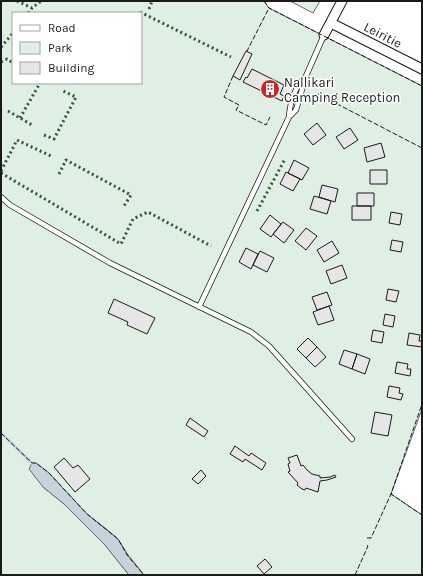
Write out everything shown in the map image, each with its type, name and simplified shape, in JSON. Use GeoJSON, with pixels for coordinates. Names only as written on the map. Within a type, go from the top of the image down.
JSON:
{"type":"FeatureCollection","features":[{"type":"Feature","properties":{"kind":"street"},"geometry":{"type":"LineString","coordinates":[[324,35],[342,1]]}},
{"type":"Feature","properties":{"kind":"street","name":"Leiritie"},"geometry":{"type":"LineString","coordinates":[[331,23],[422,69]]}},
{"type":"Feature","properties":{"kind":"lane"},"geometry":{"type":"LineString","coordinates":[[199,307],[289,117],[296,110],[306,76],[324,35]]}},
{"type":"Feature","properties":{"kind":"lane"},"geometry":{"type":"LineString","coordinates":[[1,197],[10,205],[110,263],[250,332],[269,346],[352,439]]}},
{"type":"Feature","properties":{"kind":"green space"},"geometry":{"type":"Polygon","coordinates":[[[1,1],[264,1],[269,8],[422,86],[422,409],[391,494],[422,515],[422,575],[144,575],[128,555],[118,539],[87,514],[72,499],[43,487],[64,504],[105,545],[129,575],[1,575],[1,1]]]}},
{"type":"Feature","properties":{"kind":"green space"},"geometry":{"type":"Polygon","coordinates":[[[290,1],[320,1],[313,13],[290,1]]]}},
{"type":"Feature","properties":{"kind":"shaded area"},"geometry":{"type":"Polygon","coordinates":[[[32,463],[36,463],[49,473],[87,514],[118,539],[128,555],[144,575],[129,575],[105,545],[64,504],[43,487],[29,469],[32,463]]]}},
{"type":"Feature","properties":{"kind":"building"},"geometry":{"type":"Polygon","coordinates":[[[246,51],[252,54],[240,80],[233,76],[246,51]]]}},
{"type":"Feature","properties":{"kind":"building","name":"Nallikari Camping Reception"},"geometry":{"type":"Polygon","coordinates":[[[252,69],[284,85],[280,94],[284,96],[282,101],[243,82],[252,69]]]}},
{"type":"Feature","properties":{"kind":"building"},"geometry":{"type":"Polygon","coordinates":[[[317,123],[326,135],[313,145],[304,134],[317,123]]]}},
{"type":"Feature","properties":{"kind":"building"},"geometry":{"type":"Polygon","coordinates":[[[350,128],[358,140],[344,149],[336,137],[350,128]]]}},
{"type":"Feature","properties":{"kind":"building"},"geometry":{"type":"Polygon","coordinates":[[[381,143],[385,157],[367,162],[364,148],[381,143]]]}},
{"type":"Feature","properties":{"kind":"building"},"geometry":{"type":"Polygon","coordinates":[[[294,160],[309,168],[302,180],[288,173],[294,160]]]}},
{"type":"Feature","properties":{"kind":"building"},"geometry":{"type":"Polygon","coordinates":[[[370,170],[387,170],[387,184],[370,184],[370,170]]]}},
{"type":"Feature","properties":{"kind":"building"},"geometry":{"type":"Polygon","coordinates":[[[286,172],[300,179],[293,191],[280,184],[286,172]]]}},
{"type":"Feature","properties":{"kind":"building"},"geometry":{"type":"Polygon","coordinates":[[[322,185],[338,189],[335,202],[319,197],[322,185]]]}},
{"type":"Feature","properties":{"kind":"building"},"geometry":{"type":"Polygon","coordinates":[[[357,193],[374,193],[374,206],[357,206],[357,193]]]}},
{"type":"Feature","properties":{"kind":"building"},"geometry":{"type":"Polygon","coordinates":[[[314,196],[331,201],[327,214],[310,209],[314,196]]]}},
{"type":"Feature","properties":{"kind":"building"},"geometry":{"type":"Polygon","coordinates":[[[352,206],[371,206],[371,220],[352,220],[352,206]]]}},
{"type":"Feature","properties":{"kind":"building"},"geometry":{"type":"Polygon","coordinates":[[[391,212],[402,214],[400,225],[389,223],[391,212]]]}},
{"type":"Feature","properties":{"kind":"building"},"geometry":{"type":"Polygon","coordinates":[[[270,215],[281,224],[271,237],[260,229],[270,215]]]}},
{"type":"Feature","properties":{"kind":"building"},"geometry":{"type":"Polygon","coordinates":[[[283,222],[294,230],[284,243],[273,234],[283,222]]]}},
{"type":"Feature","properties":{"kind":"building"},"geometry":{"type":"Polygon","coordinates":[[[306,228],[317,236],[306,250],[295,241],[306,228]]]}},
{"type":"Feature","properties":{"kind":"building"},"geometry":{"type":"Polygon","coordinates":[[[392,240],[403,242],[401,252],[390,250],[392,240]]]}},
{"type":"Feature","properties":{"kind":"building"},"geometry":{"type":"Polygon","coordinates":[[[332,241],[339,253],[324,262],[317,250],[332,241]]]}},
{"type":"Feature","properties":{"kind":"building"},"geometry":{"type":"Polygon","coordinates":[[[246,248],[258,254],[251,269],[239,262],[246,248]]]}},
{"type":"Feature","properties":{"kind":"building"},"geometry":{"type":"Polygon","coordinates":[[[260,251],[274,258],[267,272],[253,265],[260,251]]]}},
{"type":"Feature","properties":{"kind":"building"},"geometry":{"type":"Polygon","coordinates":[[[342,265],[347,278],[331,284],[326,271],[342,265]]]}},
{"type":"Feature","properties":{"kind":"building"},"geometry":{"type":"Polygon","coordinates":[[[388,289],[399,291],[396,302],[386,300],[388,289]]]}},
{"type":"Feature","properties":{"kind":"building"},"geometry":{"type":"Polygon","coordinates":[[[327,292],[332,305],[317,310],[312,297],[327,292]]]}},
{"type":"Feature","properties":{"kind":"building"},"geometry":{"type":"Polygon","coordinates":[[[114,299],[155,318],[147,334],[127,325],[128,322],[108,313],[114,299]]]}},
{"type":"Feature","properties":{"kind":"building"},"geometry":{"type":"Polygon","coordinates":[[[329,306],[334,320],[318,325],[313,312],[329,306]]]}},
{"type":"Feature","properties":{"kind":"building"},"geometry":{"type":"Polygon","coordinates":[[[385,314],[395,316],[393,327],[383,325],[385,314]]]}},
{"type":"Feature","properties":{"kind":"building"},"geometry":{"type":"Polygon","coordinates":[[[373,330],[384,332],[382,343],[371,341],[373,330]]]}},
{"type":"Feature","properties":{"kind":"building"},"geometry":{"type":"Polygon","coordinates":[[[409,333],[420,335],[419,341],[422,341],[422,347],[407,345],[409,333]]]}},
{"type":"Feature","properties":{"kind":"building"},"geometry":{"type":"Polygon","coordinates":[[[308,338],[317,347],[306,358],[297,349],[308,338]]]}},
{"type":"Feature","properties":{"kind":"building"},"geometry":{"type":"Polygon","coordinates":[[[317,347],[326,357],[315,367],[306,358],[317,347]]]}},
{"type":"Feature","properties":{"kind":"building"},"geometry":{"type":"Polygon","coordinates":[[[344,350],[357,354],[352,369],[339,364],[344,350]]]}},
{"type":"Feature","properties":{"kind":"building"},"geometry":{"type":"Polygon","coordinates":[[[357,354],[370,359],[365,374],[352,369],[357,354]]]}},
{"type":"Feature","properties":{"kind":"building"},"geometry":{"type":"Polygon","coordinates":[[[397,362],[408,364],[407,369],[411,369],[410,376],[395,373],[397,362]]]}},
{"type":"Feature","properties":{"kind":"building"},"geometry":{"type":"Polygon","coordinates":[[[389,386],[400,388],[399,393],[403,394],[401,400],[387,397],[389,386]]]}},
{"type":"Feature","properties":{"kind":"building"},"geometry":{"type":"Polygon","coordinates":[[[375,412],[392,415],[388,436],[371,433],[375,412]]]}},
{"type":"Feature","properties":{"kind":"building"},"geometry":{"type":"Polygon","coordinates":[[[190,418],[208,431],[204,437],[186,425],[190,418]]]}},
{"type":"Feature","properties":{"kind":"building"},"geometry":{"type":"Polygon","coordinates":[[[235,446],[249,456],[251,453],[266,463],[262,470],[245,459],[243,462],[230,454],[235,446]]]}},
{"type":"Feature","properties":{"kind":"building"},"geometry":{"type":"Polygon","coordinates":[[[297,455],[301,466],[303,465],[312,474],[320,476],[320,478],[335,475],[336,477],[320,481],[318,492],[306,488],[305,490],[302,489],[297,485],[298,483],[288,472],[290,471],[288,464],[290,463],[288,458],[297,455]]]}},
{"type":"Feature","properties":{"kind":"building"},"geometry":{"type":"Polygon","coordinates":[[[64,458],[73,468],[78,465],[90,479],[75,492],[54,467],[64,458]]]}},
{"type":"Feature","properties":{"kind":"building"},"geometry":{"type":"Polygon","coordinates":[[[201,470],[206,476],[198,484],[192,479],[201,470]]]}},
{"type":"Feature","properties":{"kind":"building"},"geometry":{"type":"Polygon","coordinates":[[[265,559],[272,567],[264,574],[257,566],[265,559]]]}},
{"type":"Feature","properties":{"kind":"waterway"},"geometry":{"type":"LineString","coordinates":[[1,433],[34,465]]}},
{"type":"Feature","properties":{"kind":"hedge"},"geometry":{"type":"LineString","coordinates":[[17,1],[32,8]]}},
{"type":"Feature","properties":{"kind":"hedge"},"geometry":{"type":"LineString","coordinates":[[29,12],[41,1]]}},
{"type":"Feature","properties":{"kind":"hedge"},"geometry":{"type":"LineString","coordinates":[[149,9],[152,1]]}},
{"type":"Feature","properties":{"kind":"hedge"},"geometry":{"type":"LineString","coordinates":[[142,13],[231,57]]}},
{"type":"Feature","properties":{"kind":"hedge"},"geometry":{"type":"LineString","coordinates":[[1,47],[12,34]]}},
{"type":"Feature","properties":{"kind":"hedge"},"geometry":{"type":"LineString","coordinates":[[1,62],[7,59],[12,62]]}},
{"type":"Feature","properties":{"kind":"hedge"},"geometry":{"type":"LineString","coordinates":[[20,118],[39,84]]}},
{"type":"Feature","properties":{"kind":"hedge"},"geometry":{"type":"LineString","coordinates":[[44,135],[54,139],[76,97],[61,90]]}},
{"type":"Feature","properties":{"kind":"hedge"},"geometry":{"type":"LineString","coordinates":[[8,111],[32,125]]}},
{"type":"Feature","properties":{"kind":"hedge"},"geometry":{"type":"LineString","coordinates":[[1,171],[17,140],[51,156]]}},
{"type":"Feature","properties":{"kind":"hedge"},"geometry":{"type":"LineString","coordinates":[[257,211],[285,159]]}},
{"type":"Feature","properties":{"kind":"hedge"},"geometry":{"type":"LineString","coordinates":[[59,174],[66,160],[131,195],[124,206]]}},
{"type":"Feature","properties":{"kind":"hedge"},"geometry":{"type":"LineString","coordinates":[[1,173],[121,244],[133,219],[148,212],[211,246]]}},
{"type":"Feature","properties":{"kind":"fence"},"geometry":{"type":"LineString","coordinates":[[264,1],[269,8],[422,86]]}},
{"type":"Feature","properties":{"kind":"fence"},"geometry":{"type":"LineString","coordinates":[[246,51],[269,8]]}},
{"type":"Feature","properties":{"kind":"fence"},"geometry":{"type":"LineString","coordinates":[[233,76],[224,97],[239,105],[236,110],[266,125],[270,117]]}},
{"type":"Feature","properties":{"kind":"fence"},"geometry":{"type":"LineString","coordinates":[[318,94],[422,148]]}},
{"type":"Feature","properties":{"kind":"fence"},"geometry":{"type":"LineString","coordinates":[[367,538],[371,538],[391,494],[422,404]]}},
{"type":"Feature","properties":{"kind":"fence"},"geometry":{"type":"LineString","coordinates":[[1,433],[32,463],[36,463],[49,473],[87,514],[118,539],[127,555],[144,575]]}},
{"type":"Feature","properties":{"kind":"fence"},"geometry":{"type":"LineString","coordinates":[[392,493],[391,494],[422,515]]}},
{"type":"Feature","properties":{"kind":"fence"},"geometry":{"type":"LineString","coordinates":[[355,575],[368,546],[366,544]]}},
{"type":"Feature","properties":{"kind":"place","name":"Nallikari Camping Reception"},"geometry":{"type":"Point","coordinates":[270,89]}}]}
